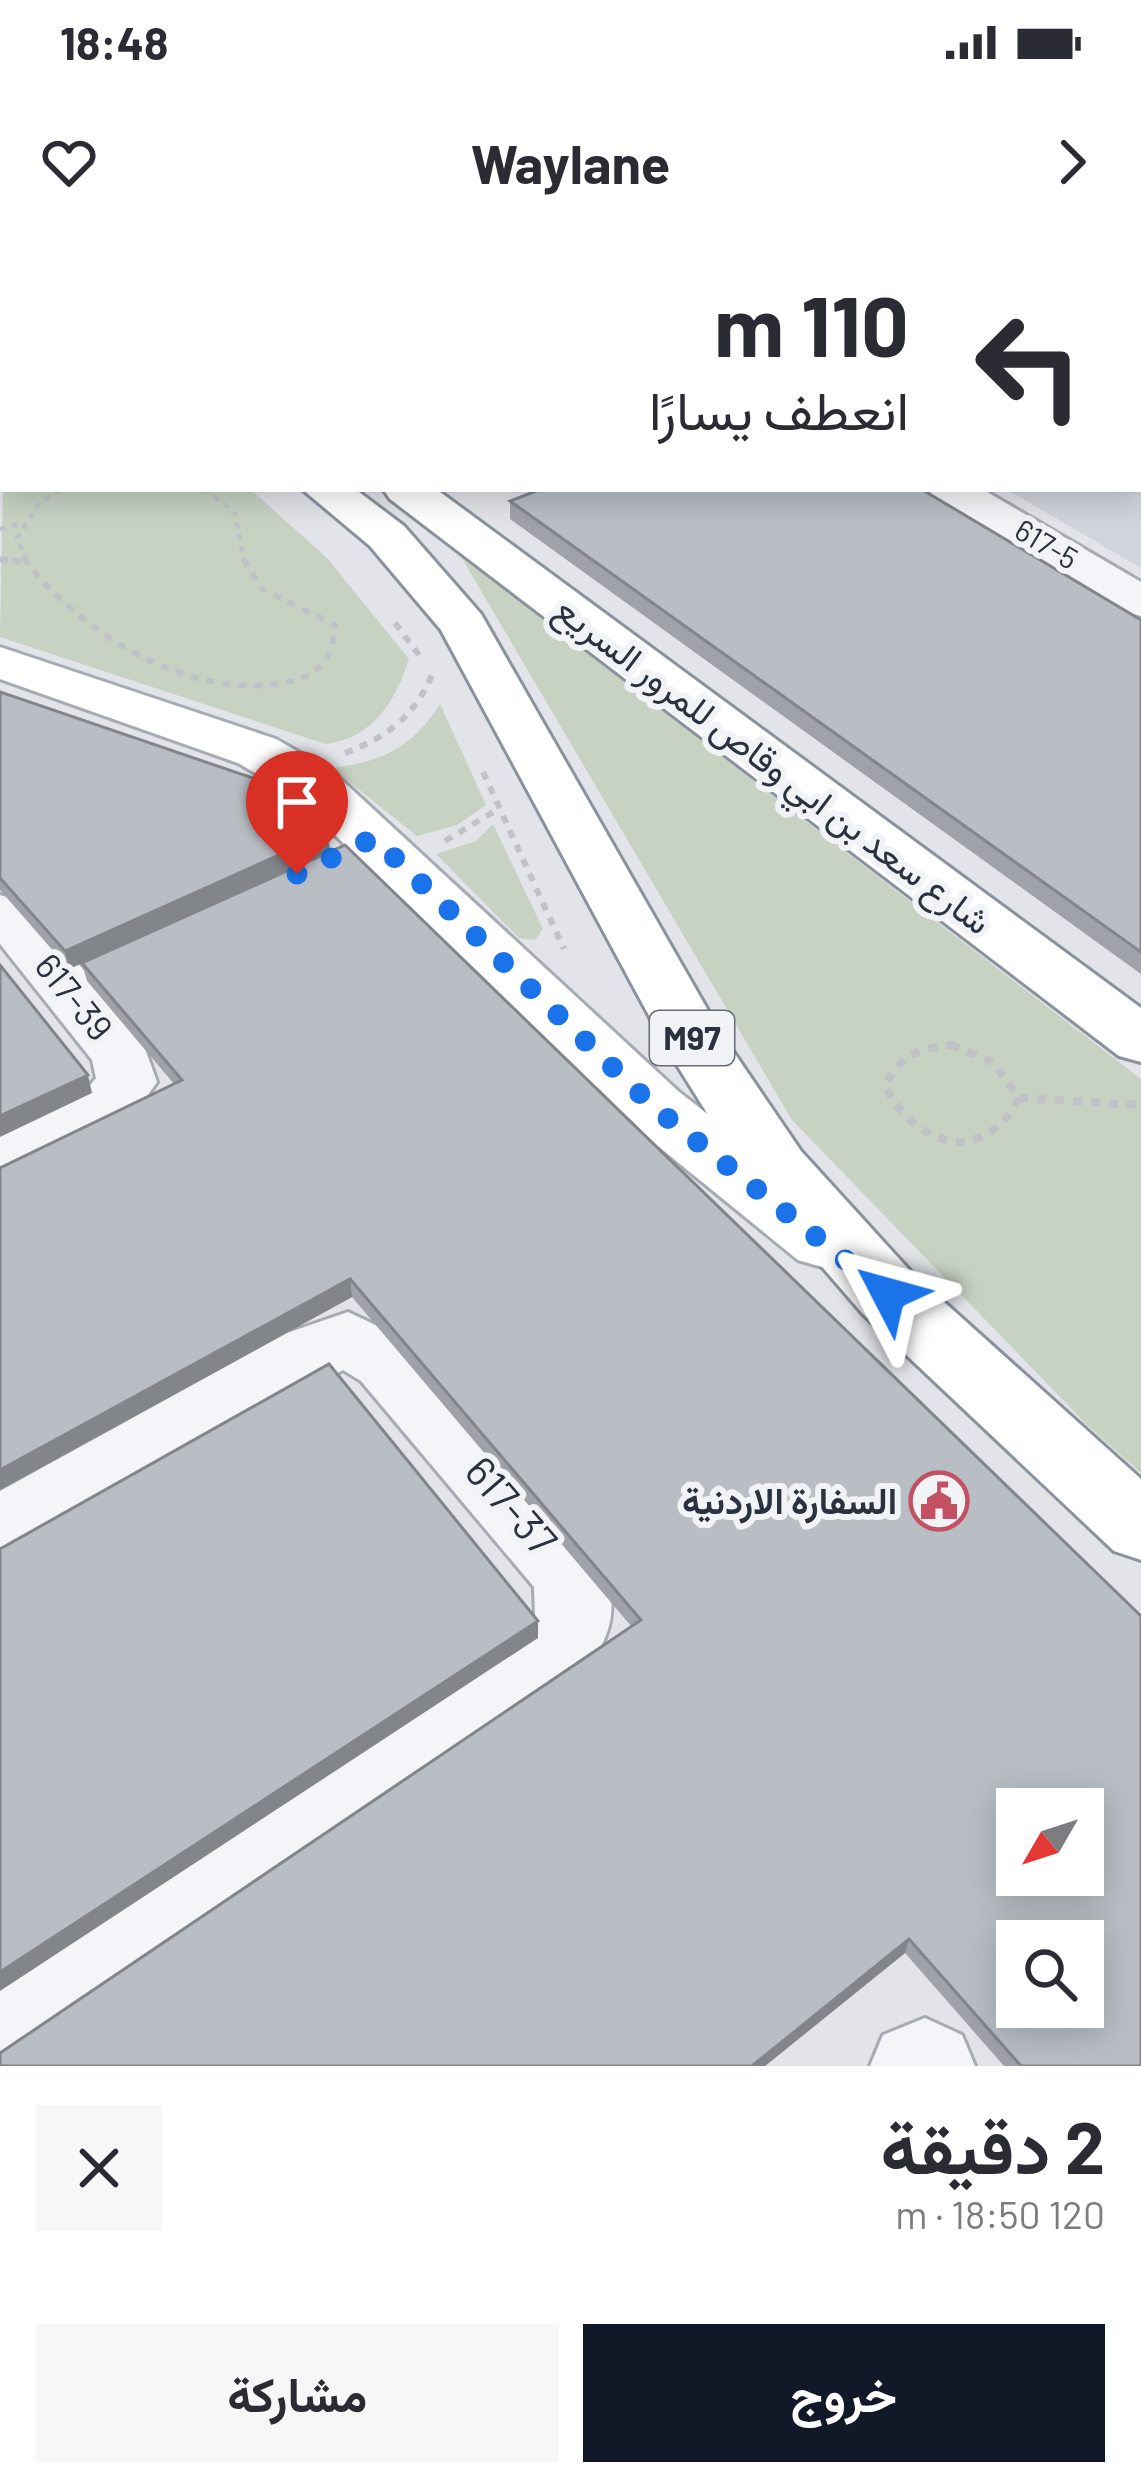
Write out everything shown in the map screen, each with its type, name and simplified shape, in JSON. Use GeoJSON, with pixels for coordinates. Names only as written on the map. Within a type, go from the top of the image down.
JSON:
{"type":"FeatureCollection","features":[{"type":"Feature","properties":{"kind":"main road","name":"M97"},"geometry":{"type":"LineString","coordinates":[[329,492],[415,564],[463,625],[733,1108],[776,1169],[888,1294],[1141,1526]]}},
{"type":"Feature","properties":{"kind":"main road","name":"شارع سعد بن ابي وقاص للمرور السريع"},"geometry":{"type":"LineString","coordinates":[[410,492],[1141,1040]]}},
{"type":"Feature","properties":{"kind":"main road"},"geometry":{"type":"LineString","coordinates":[[0,662],[257,751],[401,842],[655,1108],[888,1294]]}},
{"type":"Feature","properties":{"kind":"street","name":"617-5"},"geometry":{"type":"LineString","coordinates":[[955,492],[1141,602]]}},
{"type":"Feature","properties":{"kind":"street"},"geometry":{"type":"LineString","coordinates":[[313,867],[401,842]]}},
{"type":"Feature","properties":{"kind":"street","name":"617-39"},"geometry":{"type":"LineString","coordinates":[[0,914],[86,975],[121,1054],[127,1082],[103,1112],[0,1162]]}},
{"type":"Feature","properties":{"kind":"street","name":"617-37"},"geometry":{"type":"LineString","coordinates":[[0,1528],[310,1353],[348,1339],[385,1361],[572,1576],[574,1627],[546,1663],[0,2032]]}},
{"type":"Feature","properties":{"kind":"street"},"geometry":{"type":"LineString","coordinates":[[914,2066],[926,2062],[931,2066]]}},
{"type":"Feature","properties":{"kind":"path"},"geometry":{"type":"LineString","coordinates":[[58,492],[25,523],[17,538],[23,562],[66,601],[154,662],[194,678],[239,687],[304,679],[328,664],[336,645],[335,625],[315,608],[281,599],[257,586],[245,570],[242,520],[233,506],[210,492]]}},
{"type":"Feature","properties":{"kind":"path"},"geometry":{"type":"LineString","coordinates":[[0,529],[25,523]]}},
{"type":"Feature","properties":{"kind":"path"},"geometry":{"type":"LineString","coordinates":[[0,559],[23,562]]}},
{"type":"Feature","properties":{"kind":"path"},"geometry":{"type":"LineString","coordinates":[[382,606],[444,694]]}},
{"type":"Feature","properties":{"kind":"path"},"geometry":{"type":"LineString","coordinates":[[341,754],[383,740],[408,723],[433,675]]}},
{"type":"Feature","properties":{"kind":"path"},"geometry":{"type":"LineString","coordinates":[[482,770],[566,956]]}},
{"type":"Feature","properties":{"kind":"path"},"geometry":{"type":"LineString","coordinates":[[401,842],[478,826],[500,808]]}},
{"type":"Feature","properties":{"kind":"path"},"geometry":{"type":"LineString","coordinates":[[951,1045],[984,1054],[1010,1073],[1019,1098],[1011,1121],[987,1138],[953,1141],[918,1132],[894,1111],[885,1086],[894,1064],[918,1048],[951,1045]]}},
{"type":"Feature","properties":{"kind":"path"},"geometry":{"type":"LineString","coordinates":[[1019,1098],[1141,1105]]}},
{"type":"Feature","properties":{"kind":"shaded area"},"geometry":{"type":"Polygon","coordinates":[[[1011,492],[1141,492],[1141,568],[1011,492]]]}},
{"type":"Feature","properties":{"kind":"green space"},"geometry":{"type":"Polygon","coordinates":[[[3,492],[253,492],[327,558],[409,659],[380,715],[357,734],[325,744],[0,637],[3,492]]]}},
{"type":"Feature","properties":{"kind":"green space"},"geometry":{"type":"Polygon","coordinates":[[[460,555],[1141,1079],[1141,1473],[1089,1427],[792,1120],[460,555]]]}},
{"type":"Feature","properties":{"kind":"green space"},"geometry":{"type":"Polygon","coordinates":[[[440,704],[486,805],[457,825],[417,836],[332,768],[395,750],[419,731],[440,704]]]}},
{"type":"Feature","properties":{"kind":"green space"},"geometry":{"type":"Polygon","coordinates":[[[493,824],[543,929],[535,940],[519,938],[436,854],[476,841],[493,824]]]}},
{"type":"Feature","properties":{"kind":"building"},"geometry":{"type":"Polygon","coordinates":[[[533,492],[926,492],[1141,620],[1141,952],[510,501],[533,492]]]}},
{"type":"Feature","properties":{"kind":"building"},"geometry":{"type":"Polygon","coordinates":[[[0,692],[279,787],[328,833],[65,951],[0,878],[0,692]]]}},
{"type":"Feature","properties":{"kind":"building"},"geometry":{"type":"Polygon","coordinates":[[[345,845],[1141,1616],[1141,2066],[1021,2066],[909,1939],[752,2066],[0,2066],[0,2053],[641,1620],[350,1279],[0,1470],[0,1168],[182,1080],[82,963],[345,845]]]}},
{"type":"Feature","properties":{"kind":"building"},"geometry":{"type":"Polygon","coordinates":[[[0,965],[88,1075],[0,1116],[0,965]]]}},
{"type":"Feature","properties":{"kind":"building"},"geometry":{"type":"Polygon","coordinates":[[[329,1364],[538,1621],[0,1972],[0,1549],[329,1364]]]}},
{"type":"Feature","properties":{"kind":"place","name":"السفارة الاردنية"},"geometry":{"type":"Point","coordinates":[939,1501]}},
{"type":"Feature","properties":{"kind":"route"},"geometry":{"type":"LineString","coordinates":[[297,874],[374,838],[655,1108],[888,1294]]}}]}
